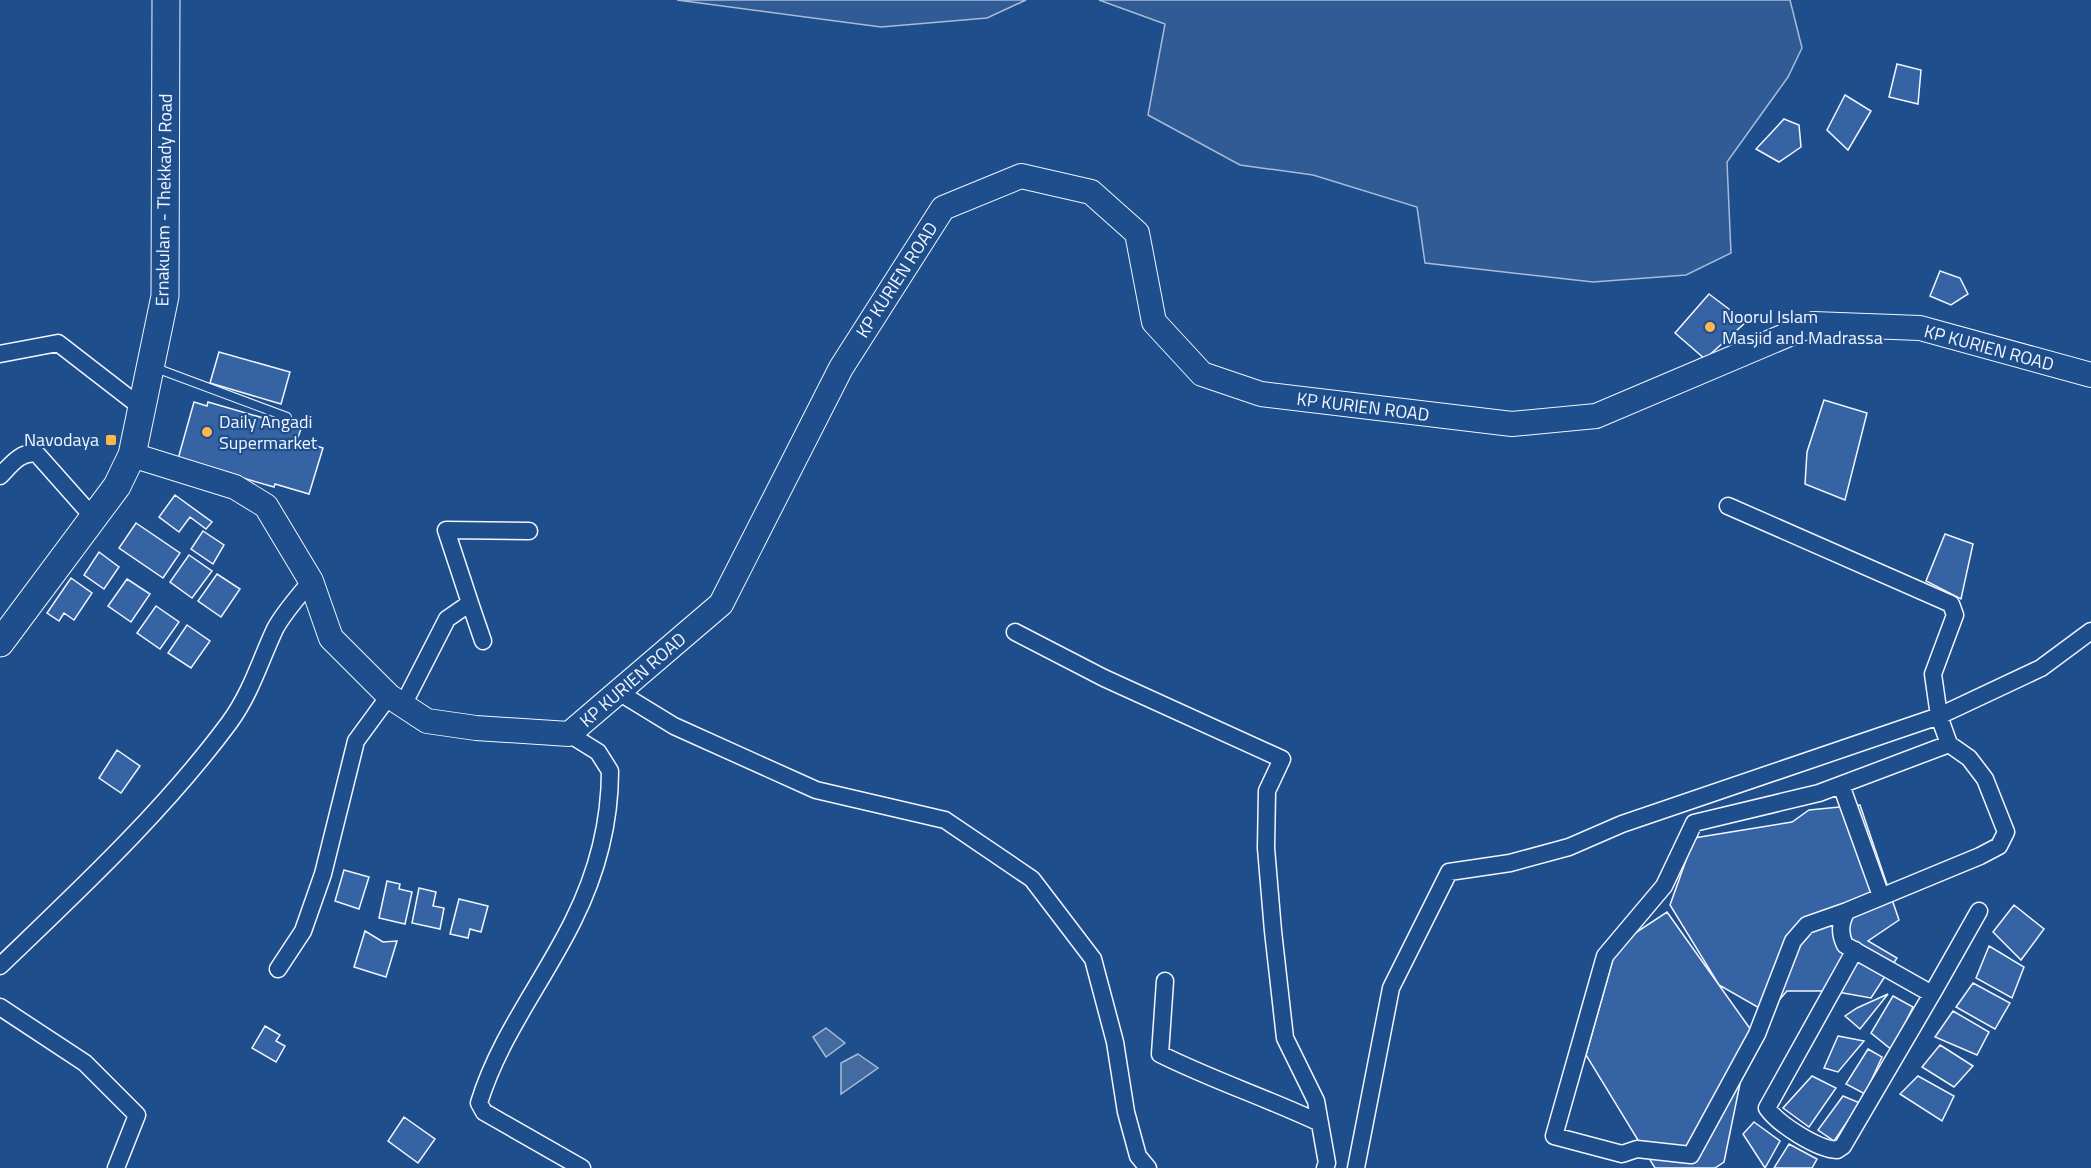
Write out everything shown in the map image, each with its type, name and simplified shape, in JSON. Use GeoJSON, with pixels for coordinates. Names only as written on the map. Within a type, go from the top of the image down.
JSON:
{"type":"FeatureCollection","features":[{"type":"Feature","properties":{"kind":"main road","name":"Ernakulam - Thekkady Road"},"geometry":{"type":"LineString","coordinates":[[0,643],[117,486],[132,455],[165,296],[166,0]]}},
{"type":"Feature","properties":{"kind":"street","name":"KP KURIEN ROAD"},"geometry":{"type":"LineString","coordinates":[[132,455],[235,487],[266,506],[310,581],[331,638],[396,701],[427,721],[476,728],[569,734],[620,693],[721,604],[841,368],[943,208],[1021,176],[1091,192],[1137,233],[1154,322],[1202,374],[1261,394],[1512,424],[1596,416],[1813,324],[1920,328],[2091,375]]}},
{"type":"Feature","properties":{"kind":"street"},"geometry":{"type":"LineString","coordinates":[[0,354],[58,343],[142,408]]}},
{"type":"Feature","properties":{"kind":"street"},"geometry":{"type":"LineString","coordinates":[[0,476],[19,457],[29,452],[37,454],[93,517]]}},
{"type":"Feature","properties":{"kind":"street"},"geometry":{"type":"LineString","coordinates":[[1728,506],[1951,604],[1955,615],[1933,674],[1939,716],[1949,744],[1979,769],[1992,792],[2006,832],[2000,846],[1847,911],[1807,925],[1792,940],[1757,1034],[1691,1155],[1636,1149],[1622,1154],[1554,1136],[1605,956],[1664,886],[1694,823],[1819,793],[1949,744]]}},
{"type":"Feature","properties":{"kind":"street"},"geometry":{"type":"LineString","coordinates":[[483,641],[447,530],[529,531]]}},
{"type":"Feature","properties":{"kind":"street"},"geometry":{"type":"LineString","coordinates":[[0,966],[81,889],[177,789],[252,688],[276,627],[310,581]]}},
{"type":"Feature","properties":{"kind":"street"},"geometry":{"type":"LineString","coordinates":[[278,969],[303,932],[307,922],[323,874],[356,741],[396,701],[447,619],[470,603]]}},
{"type":"Feature","properties":{"kind":"street"},"geometry":{"type":"LineString","coordinates":[[1356,1168],[1391,988],[1449,872],[1510,863],[1569,847],[1622,824],[1939,716],[2041,668],[2091,631]]}},
{"type":"Feature","properties":{"kind":"street"},"geometry":{"type":"LineString","coordinates":[[1015,633],[1104,678],[1282,759],[1267,791],[1266,848],[1273,931],[1285,1038],[1316,1101],[1327,1163],[1325,1168]]}},
{"type":"Feature","properties":{"kind":"street"},"geometry":{"type":"LineString","coordinates":[[620,693],[674,726],[816,790],[945,820],[1032,879],[1093,959],[1115,1042],[1126,1112],[1138,1156],[1148,1168]]}},
{"type":"Feature","properties":{"kind":"street"},"geometry":{"type":"LineString","coordinates":[[569,734],[598,752],[610,771],[596,869],[572,923],[515,1023],[484,1085],[479,1103],[484,1112],[582,1168]]}},
{"type":"Feature","properties":{"kind":"street"},"geometry":{"type":"LineString","coordinates":[[1841,785],[1881,896]]}},
{"type":"Feature","properties":{"kind":"street"},"geometry":{"type":"LineString","coordinates":[[1847,911],[1842,918],[1841,937],[1845,945],[1932,994]]}},
{"type":"Feature","properties":{"kind":"street"},"geometry":{"type":"LineString","coordinates":[[1855,950],[1767,1107],[1777,1120],[1825,1148],[1837,1150],[1843,1146],[1979,911]]}},
{"type":"Feature","properties":{"kind":"street"},"geometry":{"type":"LineString","coordinates":[[1165,981],[1160,1054],[1193,1071],[1269,1100],[1320,1123]]}},
{"type":"Feature","properties":{"kind":"street"},"geometry":{"type":"LineString","coordinates":[[0,1007],[85,1064],[137,1115],[116,1168]]}},
{"type":"Feature","properties":{"kind":"lane"},"geometry":{"type":"LineString","coordinates":[[150,366],[287,417]]}},
{"type":"Feature","properties":{"kind":"shaded area"},"geometry":{"type":"Polygon","coordinates":[[[677,0],[1026,0],[987,18],[881,27],[677,0]]]}},
{"type":"Feature","properties":{"kind":"shaded area"},"geometry":{"type":"Polygon","coordinates":[[[1099,0],[1790,0],[1802,48],[1788,77],[1727,162],[1731,253],[1686,275],[1593,282],[1425,263],[1417,207],[1313,175],[1240,165],[1148,115],[1165,24],[1099,0]]]}},
{"type":"Feature","properties":{"kind":"shaded area"},"geometry":{"type":"Polygon","coordinates":[[[826,1028],[845,1043],[826,1057],[813,1037],[826,1028]]]}},
{"type":"Feature","properties":{"kind":"shaded area"},"geometry":{"type":"Polygon","coordinates":[[[858,1054],[878,1068],[841,1094],[841,1063],[858,1054]]]}},
{"type":"Feature","properties":{"kind":"building"},"geometry":{"type":"Polygon","coordinates":[[[1897,64],[1921,70],[1918,104],[1889,97],[1897,64]]]}},
{"type":"Feature","properties":{"kind":"building"},"geometry":{"type":"Polygon","coordinates":[[[1845,95],[1871,111],[1848,150],[1827,130],[1845,95]]]}},
{"type":"Feature","properties":{"kind":"building"},"geometry":{"type":"Polygon","coordinates":[[[1784,119],[1799,125],[1801,147],[1779,162],[1756,149],[1784,119]]]}},
{"type":"Feature","properties":{"kind":"building"},"geometry":{"type":"Polygon","coordinates":[[[1940,271],[1960,278],[1968,294],[1951,305],[1930,296],[1940,271]]]}},
{"type":"Feature","properties":{"kind":"building","name":"Noorul Islam Masjid and Madrassa"},"geometry":{"type":"Polygon","coordinates":[[[1709,294],[1746,322],[1705,359],[1675,333],[1709,294]]]}},
{"type":"Feature","properties":{"kind":"building"},"geometry":{"type":"Polygon","coordinates":[[[219,352],[290,372],[281,404],[210,383],[219,352]]]}},
{"type":"Feature","properties":{"kind":"building"},"geometry":{"type":"Polygon","coordinates":[[[1824,400],[1867,413],[1845,500],[1805,484],[1807,452],[1824,400]]]}},
{"type":"Feature","properties":{"kind":"building"},"geometry":{"type":"Polygon","coordinates":[[[194,402],[207,406],[208,402],[301,429],[297,440],[323,448],[309,494],[275,484],[274,487],[178,459],[194,402]]]}},
{"type":"Feature","properties":{"kind":"building"},"geometry":{"type":"Polygon","coordinates":[[[175,495],[212,522],[206,529],[190,517],[179,532],[159,517],[175,495]]]}},
{"type":"Feature","properties":{"kind":"building"},"geometry":{"type":"Polygon","coordinates":[[[136,523],[180,553],[163,578],[119,548],[136,523]]]}},
{"type":"Feature","properties":{"kind":"building"},"geometry":{"type":"Polygon","coordinates":[[[203,531],[224,545],[213,564],[191,549],[203,531]]]}},
{"type":"Feature","properties":{"kind":"building"},"geometry":{"type":"Polygon","coordinates":[[[1945,534],[1973,544],[1961,599],[1926,581],[1945,534]]]}},
{"type":"Feature","properties":{"kind":"building"},"geometry":{"type":"Polygon","coordinates":[[[99,552],[119,567],[104,589],[84,575],[99,552]]]}},
{"type":"Feature","properties":{"kind":"building"},"geometry":{"type":"Polygon","coordinates":[[[189,555],[212,571],[192,598],[170,582],[189,555]]]}},
{"type":"Feature","properties":{"kind":"building"},"geometry":{"type":"Polygon","coordinates":[[[217,574],[240,589],[221,617],[198,601],[217,574]]]}},
{"type":"Feature","properties":{"kind":"building"},"geometry":{"type":"Polygon","coordinates":[[[71,578],[92,593],[74,620],[64,613],[59,621],[47,613],[71,578]]]}},
{"type":"Feature","properties":{"kind":"building"},"geometry":{"type":"Polygon","coordinates":[[[127,579],[150,594],[131,622],[108,606],[127,579]]]}},
{"type":"Feature","properties":{"kind":"building"},"geometry":{"type":"Polygon","coordinates":[[[156,606],[179,622],[160,649],[137,633],[156,606]]]}},
{"type":"Feature","properties":{"kind":"building"},"geometry":{"type":"Polygon","coordinates":[[[187,625],[210,641],[191,668],[168,653],[187,625]]]}},
{"type":"Feature","properties":{"kind":"building"},"geometry":{"type":"Polygon","coordinates":[[[117,750],[140,766],[121,793],[99,778],[117,750]]]}},
{"type":"Feature","properties":{"kind":"building"},"geometry":{"type":"Polygon","coordinates":[[[1860,805],[1899,920],[1868,941],[1897,958],[1871,998],[1832,991],[1787,991],[1768,1013],[1719,985],[1670,905],[1694,838],[1792,822],[1809,810],[1860,805]]]}},
{"type":"Feature","properties":{"kind":"building"},"geometry":{"type":"Polygon","coordinates":[[[344,870],[369,877],[359,909],[335,901],[344,870]]]}},
{"type":"Feature","properties":{"kind":"building"},"geometry":{"type":"Polygon","coordinates":[[[387,881],[400,884],[399,889],[412,892],[405,924],[379,918],[387,881]]]}},
{"type":"Feature","properties":{"kind":"building"},"geometry":{"type":"Polygon","coordinates":[[[419,888],[436,892],[433,906],[444,908],[440,929],[412,923],[419,888]]]}},
{"type":"Feature","properties":{"kind":"building"},"geometry":{"type":"Polygon","coordinates":[[[459,899],[488,906],[481,932],[470,929],[468,938],[450,934],[459,899]]]}},
{"type":"Feature","properties":{"kind":"building"},"geometry":{"type":"Polygon","coordinates":[[[2014,905],[2044,929],[2021,960],[1993,932],[2014,905]]]}},
{"type":"Feature","properties":{"kind":"building"},"geometry":{"type":"Polygon","coordinates":[[[1667,912],[1751,1030],[1724,1162],[1715,1168],[1655,1168],[1586,1055],[1617,945],[1667,912]]]}},
{"type":"Feature","properties":{"kind":"building"},"geometry":{"type":"Polygon","coordinates":[[[365,931],[383,942],[397,941],[386,977],[354,967],[365,931]]]}},
{"type":"Feature","properties":{"kind":"building"},"geometry":{"type":"Polygon","coordinates":[[[1989,946],[2024,967],[2012,998],[1976,978],[1989,946]]]}},
{"type":"Feature","properties":{"kind":"building"},"geometry":{"type":"Polygon","coordinates":[[[1973,983],[2010,1003],[1995,1029],[1956,1007],[1973,983]]]}},
{"type":"Feature","properties":{"kind":"building"},"geometry":{"type":"Polygon","coordinates":[[[1888,994],[1860,1029],[1845,1016],[1857,1008],[1888,994]]]}},
{"type":"Feature","properties":{"kind":"building"},"geometry":{"type":"Polygon","coordinates":[[[1893,996],[1913,1007],[1892,1050],[1871,1033],[1893,996]]]}},
{"type":"Feature","properties":{"kind":"building"},"geometry":{"type":"Polygon","coordinates":[[[1953,1011],[1989,1032],[1977,1055],[1935,1037],[1953,1011]]]}},
{"type":"Feature","properties":{"kind":"building"},"geometry":{"type":"Polygon","coordinates":[[[265,1026],[280,1035],[276,1041],[285,1046],[276,1062],[252,1048],[265,1026]]]}},
{"type":"Feature","properties":{"kind":"building"},"geometry":{"type":"Polygon","coordinates":[[[1838,1036],[1864,1041],[1838,1072],[1824,1068],[1838,1036]]]}},
{"type":"Feature","properties":{"kind":"building"},"geometry":{"type":"Polygon","coordinates":[[[1940,1045],[1973,1066],[1954,1087],[1922,1067],[1940,1045]]]}},
{"type":"Feature","properties":{"kind":"building"},"geometry":{"type":"Polygon","coordinates":[[[1868,1049],[1882,1057],[1865,1094],[1846,1084],[1868,1049]]]}},
{"type":"Feature","properties":{"kind":"building"},"geometry":{"type":"Polygon","coordinates":[[[1812,1076],[1836,1088],[1809,1127],[1783,1108],[1812,1076]]]}},
{"type":"Feature","properties":{"kind":"building"},"geometry":{"type":"Polygon","coordinates":[[[1918,1076],[1954,1096],[1942,1121],[1900,1094],[1918,1076]]]}},
{"type":"Feature","properties":{"kind":"building"},"geometry":{"type":"Polygon","coordinates":[[[1843,1096],[1860,1103],[1834,1141],[1818,1130],[1843,1096]]]}},
{"type":"Feature","properties":{"kind":"building"},"geometry":{"type":"Polygon","coordinates":[[[404,1117],[435,1139],[418,1163],[388,1141],[404,1117]]]}},
{"type":"Feature","properties":{"kind":"building"},"geometry":{"type":"Polygon","coordinates":[[[1754,1122],[1780,1141],[1765,1168],[1743,1134],[1754,1122]]]}},
{"type":"Feature","properties":{"kind":"building"},"geometry":{"type":"Polygon","coordinates":[[[1789,1144],[1817,1159],[1812,1168],[1774,1168],[1789,1144]]]}},
{"type":"Feature","properties":{"kind":"place","name":"Noorul Islam Masjid and Madrassa"},"geometry":{"type":"Point","coordinates":[1710,327]}},
{"type":"Feature","properties":{"kind":"place","name":"Daily Angadi Supermarket"},"geometry":{"type":"Point","coordinates":[207,432]}},
{"type":"Feature","properties":{"kind":"place","name":"Navodaya"},"geometry":{"type":"Point","coordinates":[111,440]}}]}
